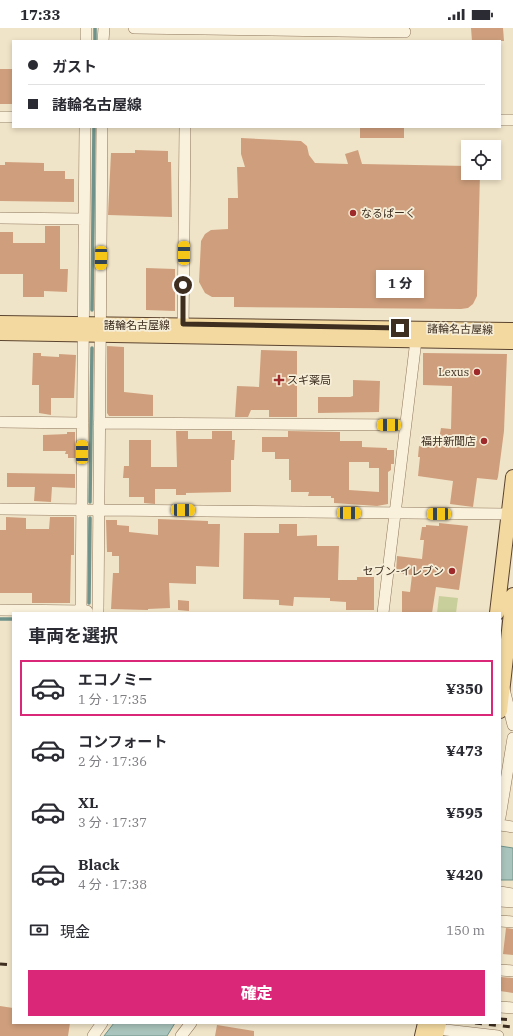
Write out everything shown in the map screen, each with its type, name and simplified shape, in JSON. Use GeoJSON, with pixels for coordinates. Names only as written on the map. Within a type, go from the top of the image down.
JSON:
{"type":"FeatureCollection","features":[{"type":"Feature","properties":{"kind":"main road","name":"諸輪名古屋線"},"geometry":{"type":"LineString","coordinates":[[0,323],[83,330]]}},
{"type":"Feature","properties":{"kind":"main road","name":"諸輪名古屋線"},"geometry":{"type":"LineString","coordinates":[[0,334],[83,330],[513,330]]}},
{"type":"Feature","properties":{"kind":"main road","name":"諸輪名古屋線"},"geometry":{"type":"LineString","coordinates":[[183,330],[416,340],[513,342]]}},
{"type":"Feature","properties":{"kind":"main road"},"geometry":{"type":"LineString","coordinates":[[501,702],[507,613],[508,514],[513,477]]}},
{"type":"Feature","properties":{"kind":"main road"},"geometry":{"type":"LineString","coordinates":[[507,613],[513,595]]}},
{"type":"Feature","properties":{"kind":"main road"},"geometry":{"type":"LineString","coordinates":[[422,1036],[434,1028]]}},
{"type":"Feature","properties":{"kind":"street"},"geometry":{"type":"LineString","coordinates":[[86,28],[86,40]]}},
{"type":"Feature","properties":{"kind":"street"},"geometry":{"type":"LineString","coordinates":[[103,40],[104,28]]}},
{"type":"Feature","properties":{"kind":"street"},"geometry":{"type":"LineString","coordinates":[[134,28],[405,34]]}},
{"type":"Feature","properties":{"kind":"street"},"geometry":{"type":"LineString","coordinates":[[0,117],[12,117]]}},
{"type":"Feature","properties":{"kind":"street"},"geometry":{"type":"LineString","coordinates":[[501,120],[513,120]]}},
{"type":"Feature","properties":{"kind":"street"},"geometry":{"type":"LineString","coordinates":[[81,611],[85,128]]}},
{"type":"Feature","properties":{"kind":"street"},"geometry":{"type":"LineString","coordinates":[[97,612],[102,128]]}},
{"type":"Feature","properties":{"kind":"street"},"geometry":{"type":"LineString","coordinates":[[183,330],[185,128]]}},
{"type":"Feature","properties":{"kind":"street"},"geometry":{"type":"LineString","coordinates":[[0,218],[84,219]]}},
{"type":"Feature","properties":{"kind":"street"},"geometry":{"type":"LineString","coordinates":[[383,612],[404,425],[416,340]]}},
{"type":"Feature","properties":{"kind":"street"},"geometry":{"type":"LineString","coordinates":[[0,422],[83,423]]}},
{"type":"Feature","properties":{"kind":"street"},"geometry":{"type":"LineString","coordinates":[[99,423],[404,425]]}},
{"type":"Feature","properties":{"kind":"street"},"geometry":{"type":"LineString","coordinates":[[0,509],[508,514]]}},
{"type":"Feature","properties":{"kind":"street"},"geometry":{"type":"LineString","coordinates":[[0,610],[89,612]]}},
{"type":"Feature","properties":{"kind":"street"},"geometry":{"type":"LineString","coordinates":[[503,685],[513,725]]}},
{"type":"Feature","properties":{"kind":"street"},"geometry":{"type":"LineString","coordinates":[[501,813],[510,779],[513,738]]}},
{"type":"Feature","properties":{"kind":"street"},"geometry":{"type":"LineString","coordinates":[[501,825],[513,827]]}},
{"type":"Feature","properties":{"kind":"street"},"geometry":{"type":"LineString","coordinates":[[501,892],[513,894]]}},
{"type":"Feature","properties":{"kind":"street"},"geometry":{"type":"LineString","coordinates":[[501,901],[513,902]]}},
{"type":"Feature","properties":{"kind":"street"},"geometry":{"type":"LineString","coordinates":[[501,921],[513,922]]}},
{"type":"Feature","properties":{"kind":"street"},"geometry":{"type":"LineString","coordinates":[[501,970],[513,971]]}},
{"type":"Feature","properties":{"kind":"street"},"geometry":{"type":"LineString","coordinates":[[501,1007],[513,1008]]}},
{"type":"Feature","properties":{"kind":"street"},"geometry":{"type":"LineString","coordinates":[[93,1036],[101,1024]]}},
{"type":"Feature","properties":{"kind":"street"},"geometry":{"type":"LineString","coordinates":[[181,1036],[190,1024]]}},
{"type":"Feature","properties":{"kind":"street"},"geometry":{"type":"LineString","coordinates":[[434,1028],[498,1036]]}},
{"type":"Feature","properties":{"kind":"green space"},"geometry":{"type":"Polygon","coordinates":[[[439,596],[458,598],[456,612],[437,612],[439,596]]]}},
{"type":"Feature","properties":{"kind":"water"},"geometry":{"type":"Polygon","coordinates":[[[501,846],[513,848],[513,880],[501,880],[501,846]]]}},
{"type":"Feature","properties":{"kind":"water"},"geometry":{"type":"Polygon","coordinates":[[[113,1024],[174,1024],[167,1036],[104,1036],[113,1024]]]}},
{"type":"Feature","properties":{"kind":"building"},"geometry":{"type":"Polygon","coordinates":[[[471,28],[503,28],[504,41],[472,40],[471,28]]]}},
{"type":"Feature","properties":{"kind":"building"},"geometry":{"type":"Polygon","coordinates":[[[0,69],[12,69],[12,104],[0,104],[0,69]]]}},
{"type":"Feature","properties":{"kind":"building"},"geometry":{"type":"Polygon","coordinates":[[[360,128],[404,128],[404,138],[360,138],[360,128]]]}},
{"type":"Feature","properties":{"kind":"building","name":"なるぱーく"},"geometry":{"type":"Polygon","coordinates":[[[241,138],[301,141],[307,146],[309,155],[315,163],[348,164],[345,154],[358,150],[362,164],[461,166],[461,180],[480,180],[477,296],[473,304],[468,308],[461,309],[234,307],[234,297],[212,297],[205,293],[199,282],[201,241],[205,234],[211,230],[228,229],[228,198],[238,198],[237,167],[245,167],[241,154],[241,138]]]}},
{"type":"Feature","properties":{"kind":"building"},"geometry":{"type":"Polygon","coordinates":[[[135,150],[168,151],[168,162],[171,162],[172,217],[108,215],[111,153],[135,153],[135,150]]]}},
{"type":"Feature","properties":{"kind":"building"},"geometry":{"type":"Polygon","coordinates":[[[5,162],[44,163],[44,171],[65,171],[65,179],[74,179],[74,202],[0,201],[0,165],[5,165],[5,162]]]}},
{"type":"Feature","properties":{"kind":"building"},"geometry":{"type":"Polygon","coordinates":[[[45,226],[60,226],[60,269],[68,269],[67,292],[44,291],[44,297],[23,297],[23,274],[0,274],[0,232],[13,232],[13,243],[45,243],[45,226]]]}},
{"type":"Feature","properties":{"kind":"building"},"geometry":{"type":"Polygon","coordinates":[[[146,268],[175,269],[175,311],[146,310],[146,268]]]}},
{"type":"Feature","properties":{"kind":"building"},"geometry":{"type":"Polygon","coordinates":[[[107,346],[124,347],[124,392],[153,395],[153,416],[109,416],[107,413],[107,346]]]}},
{"type":"Feature","properties":{"kind":"building","name":"スギ薬局"},"geometry":{"type":"Polygon","coordinates":[[[261,350],[297,351],[297,417],[269,417],[269,410],[251,410],[248,417],[235,417],[237,386],[259,387],[261,350]]]}},
{"type":"Feature","properties":{"kind":"building"},"geometry":{"type":"Polygon","coordinates":[[[33,353],[41,353],[41,356],[59,357],[59,354],[76,355],[74,398],[51,398],[51,415],[39,413],[39,385],[32,385],[33,353]]]}},
{"type":"Feature","properties":{"kind":"building"},"geometry":{"type":"Polygon","coordinates":[[[423,353],[507,354],[504,431],[498,477],[497,480],[477,478],[473,507],[450,504],[453,481],[418,476],[420,457],[418,457],[419,446],[423,447],[424,442],[438,444],[441,428],[451,429],[452,386],[423,385],[423,353]]]}},
{"type":"Feature","properties":{"kind":"building"},"geometry":{"type":"Polygon","coordinates":[[[353,380],[380,381],[379,412],[318,413],[318,397],[353,396],[353,380]]]}},
{"type":"Feature","properties":{"kind":"building"},"geometry":{"type":"Polygon","coordinates":[[[176,431],[188,431],[188,439],[212,439],[212,431],[232,431],[232,440],[235,440],[234,460],[231,460],[231,492],[186,493],[186,495],[176,495],[176,489],[155,489],[155,504],[144,503],[144,497],[129,497],[129,478],[123,478],[124,466],[129,466],[129,440],[151,440],[151,467],[177,467],[176,431]]]}},
{"type":"Feature","properties":{"kind":"building"},"geometry":{"type":"Polygon","coordinates":[[[288,431],[340,432],[340,441],[362,441],[362,447],[387,448],[387,450],[394,450],[394,464],[391,464],[391,470],[388,472],[388,504],[377,506],[334,503],[334,498],[331,498],[331,496],[308,496],[309,492],[291,492],[291,480],[289,480],[289,459],[275,459],[275,452],[262,452],[262,437],[288,437],[288,431]],[[349,462],[349,490],[379,492],[379,468],[369,468],[369,462],[349,462]]]}},
{"type":"Feature","properties":{"kind":"building"},"geometry":{"type":"Polygon","coordinates":[[[67,432],[75,432],[75,458],[68,458],[68,454],[65,454],[66,451],[43,451],[43,435],[67,434],[67,432]]]}},
{"type":"Feature","properties":{"kind":"building"},"geometry":{"type":"Polygon","coordinates":[[[7,473],[75,474],[75,488],[52,487],[51,502],[34,501],[35,487],[7,487],[7,473]]]}},
{"type":"Feature","properties":{"kind":"building"},"geometry":{"type":"Polygon","coordinates":[[[6,517],[26,518],[26,529],[49,529],[50,517],[74,517],[74,555],[71,555],[70,603],[32,603],[32,593],[0,593],[0,530],[6,530],[6,517]]]}},
{"type":"Feature","properties":{"kind":"building"},"geometry":{"type":"Polygon","coordinates":[[[158,519],[208,521],[208,524],[220,524],[219,567],[196,566],[196,584],[169,583],[170,608],[148,610],[111,609],[113,573],[119,573],[119,556],[112,556],[112,552],[107,552],[106,520],[117,520],[117,525],[129,526],[129,532],[158,535],[158,519]]]}},
{"type":"Feature","properties":{"kind":"building"},"geometry":{"type":"Polygon","coordinates":[[[439,523],[468,526],[459,590],[436,587],[432,612],[402,612],[402,591],[410,592],[412,575],[396,573],[397,556],[422,559],[424,540],[420,540],[422,527],[426,527],[426,525],[439,526],[439,523]]]}},
{"type":"Feature","properties":{"kind":"building"},"geometry":{"type":"Polygon","coordinates":[[[279,524],[297,524],[297,536],[317,535],[317,546],[339,546],[338,580],[357,580],[357,577],[374,577],[374,610],[346,610],[346,602],[330,601],[330,598],[294,597],[293,606],[279,605],[279,600],[243,599],[244,533],[279,533],[279,524]]]}},
{"type":"Feature","properties":{"kind":"building"},"geometry":{"type":"Polygon","coordinates":[[[178,600],[189,601],[189,611],[178,610],[178,600]]]}},
{"type":"Feature","properties":{"kind":"building"},"geometry":{"type":"Polygon","coordinates":[[[506,928],[513,929],[513,955],[503,954],[506,928]]]}},
{"type":"Feature","properties":{"kind":"building"},"geometry":{"type":"Polygon","coordinates":[[[501,977],[513,978],[513,993],[501,991],[501,977]]]}},
{"type":"Feature","properties":{"kind":"building"},"geometry":{"type":"Polygon","coordinates":[[[0,1006],[12,1008],[12,1024],[70,1024],[68,1036],[0,1036],[0,1006]]]}},
{"type":"Feature","properties":{"kind":"building"},"geometry":{"type":"Polygon","coordinates":[[[217,1025],[254,1031],[254,1036],[215,1036],[217,1025]]]}},
{"type":"Feature","properties":{"kind":"waterway"},"geometry":{"type":"LineString","coordinates":[[95,28],[95,40]]}},
{"type":"Feature","properties":{"kind":"waterway"},"geometry":{"type":"LineString","coordinates":[[92,310],[94,128]]}},
{"type":"Feature","properties":{"kind":"waterway"},"geometry":{"type":"LineString","coordinates":[[90,502],[92,348]]}},
{"type":"Feature","properties":{"kind":"waterway"},"geometry":{"type":"LineString","coordinates":[[89,603],[90,518]]}},
{"type":"Feature","properties":{"kind":"waterway"},"geometry":{"type":"LineString","coordinates":[[0,619],[12,619]]}},
{"type":"Feature","properties":{"kind":"railway"},"geometry":{"type":"LineString","coordinates":[[0,964],[12,965]]}},
{"type":"Feature","properties":{"kind":"railway"},"geometry":{"type":"LineString","coordinates":[[501,1019],[513,1020]]}},
{"type":"Feature","properties":{"kind":"railway"},"geometry":{"type":"LineString","coordinates":[[484,1024],[513,1027]]}},
{"type":"Feature","properties":{"kind":"place","name":"なるぱーく"},"geometry":{"type":"Point","coordinates":[353,213]}},
{"type":"Feature","properties":{"kind":"place","name":"Lexus"},"geometry":{"type":"Point","coordinates":[477,372]}},
{"type":"Feature","properties":{"kind":"place","name":"スギ薬局"},"geometry":{"type":"Point","coordinates":[279,380]}},
{"type":"Feature","properties":{"kind":"place","name":"福井新聞店"},"geometry":{"type":"Point","coordinates":[484,441]}},
{"type":"Feature","properties":{"kind":"place","name":"セブン-イレブン"},"geometry":{"type":"Point","coordinates":[452,571]}},
{"type":"Feature","properties":{"kind":"route"},"geometry":{"type":"LineString","coordinates":[[183,285],[183,324],[400,328]]}}]}
